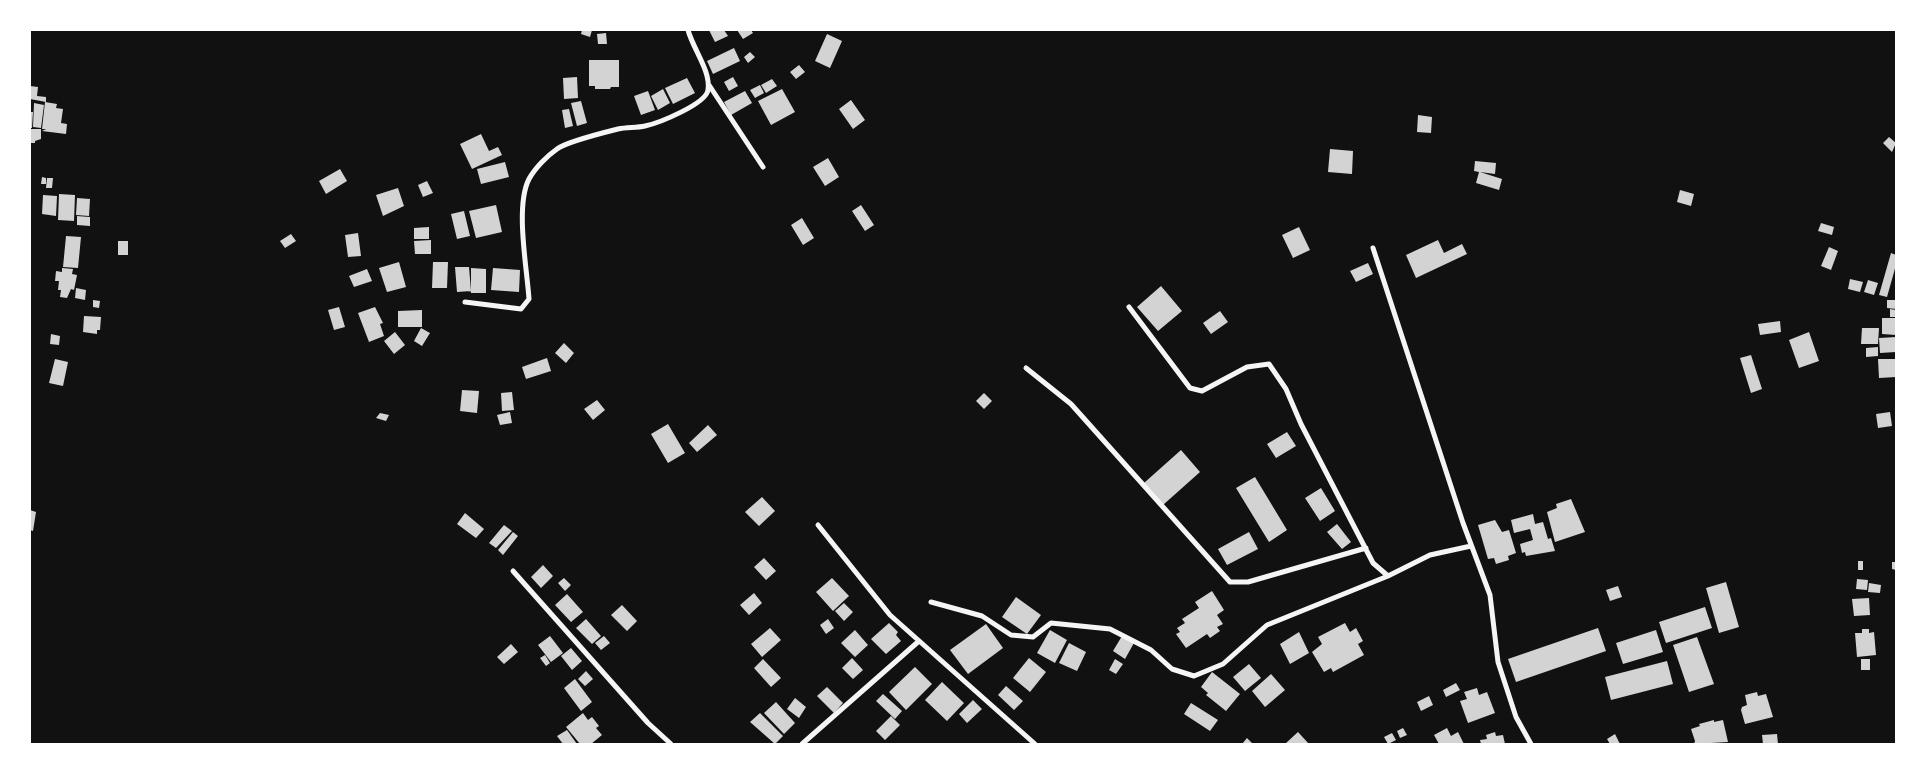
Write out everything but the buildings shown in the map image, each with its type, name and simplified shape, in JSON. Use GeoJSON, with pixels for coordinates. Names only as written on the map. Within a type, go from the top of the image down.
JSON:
{"type":"FeatureCollection","features":[{"type":"Feature","properties":{"kind":"street"},"geometry":{"type":"LineString","coordinates":[[688,30],[709,85],[762,166]]}},
{"type":"Feature","properties":{"kind":"street"},"geometry":{"type":"LineString","coordinates":[[465,302],[521,309],[529,299],[522,217],[528,180],[540,164],[558,148],[619,129],[645,126],[698,104],[706,98],[709,85]]}},
{"type":"Feature","properties":{"kind":"street"},"geometry":{"type":"LineString","coordinates":[[1373,248],[1471,546],[1490,596],[1498,662],[1516,717],[1531,744]]}},
{"type":"Feature","properties":{"kind":"street"},"geometry":{"type":"LineString","coordinates":[[1129,307],[1190,388],[1202,391],[1248,367],[1269,364],[1286,389],[1301,424],[1373,563],[1388,576]]}},
{"type":"Feature","properties":{"kind":"street"},"geometry":{"type":"LineString","coordinates":[[1026,368],[1071,404],[1230,582],[1248,582],[1366,548]]}},
{"type":"Feature","properties":{"kind":"street"},"geometry":{"type":"LineString","coordinates":[[818,525],[890,615],[941,658],[965,683],[1035,744]]}},
{"type":"Feature","properties":{"kind":"street"},"geometry":{"type":"LineString","coordinates":[[931,602],[982,616],[1011,635],[1033,637],[1052,623],[1110,629],[1151,650],[1172,669],[1194,676],[1223,664],[1267,625],[1388,576],[1430,555],[1471,546]]}},
{"type":"Feature","properties":{"kind":"street"},"geometry":{"type":"LineString","coordinates":[[513,571],[648,723],[671,744]]}},
{"type":"Feature","properties":{"kind":"street"},"geometry":{"type":"LineString","coordinates":[[802,744],[919,641]]}}]}
